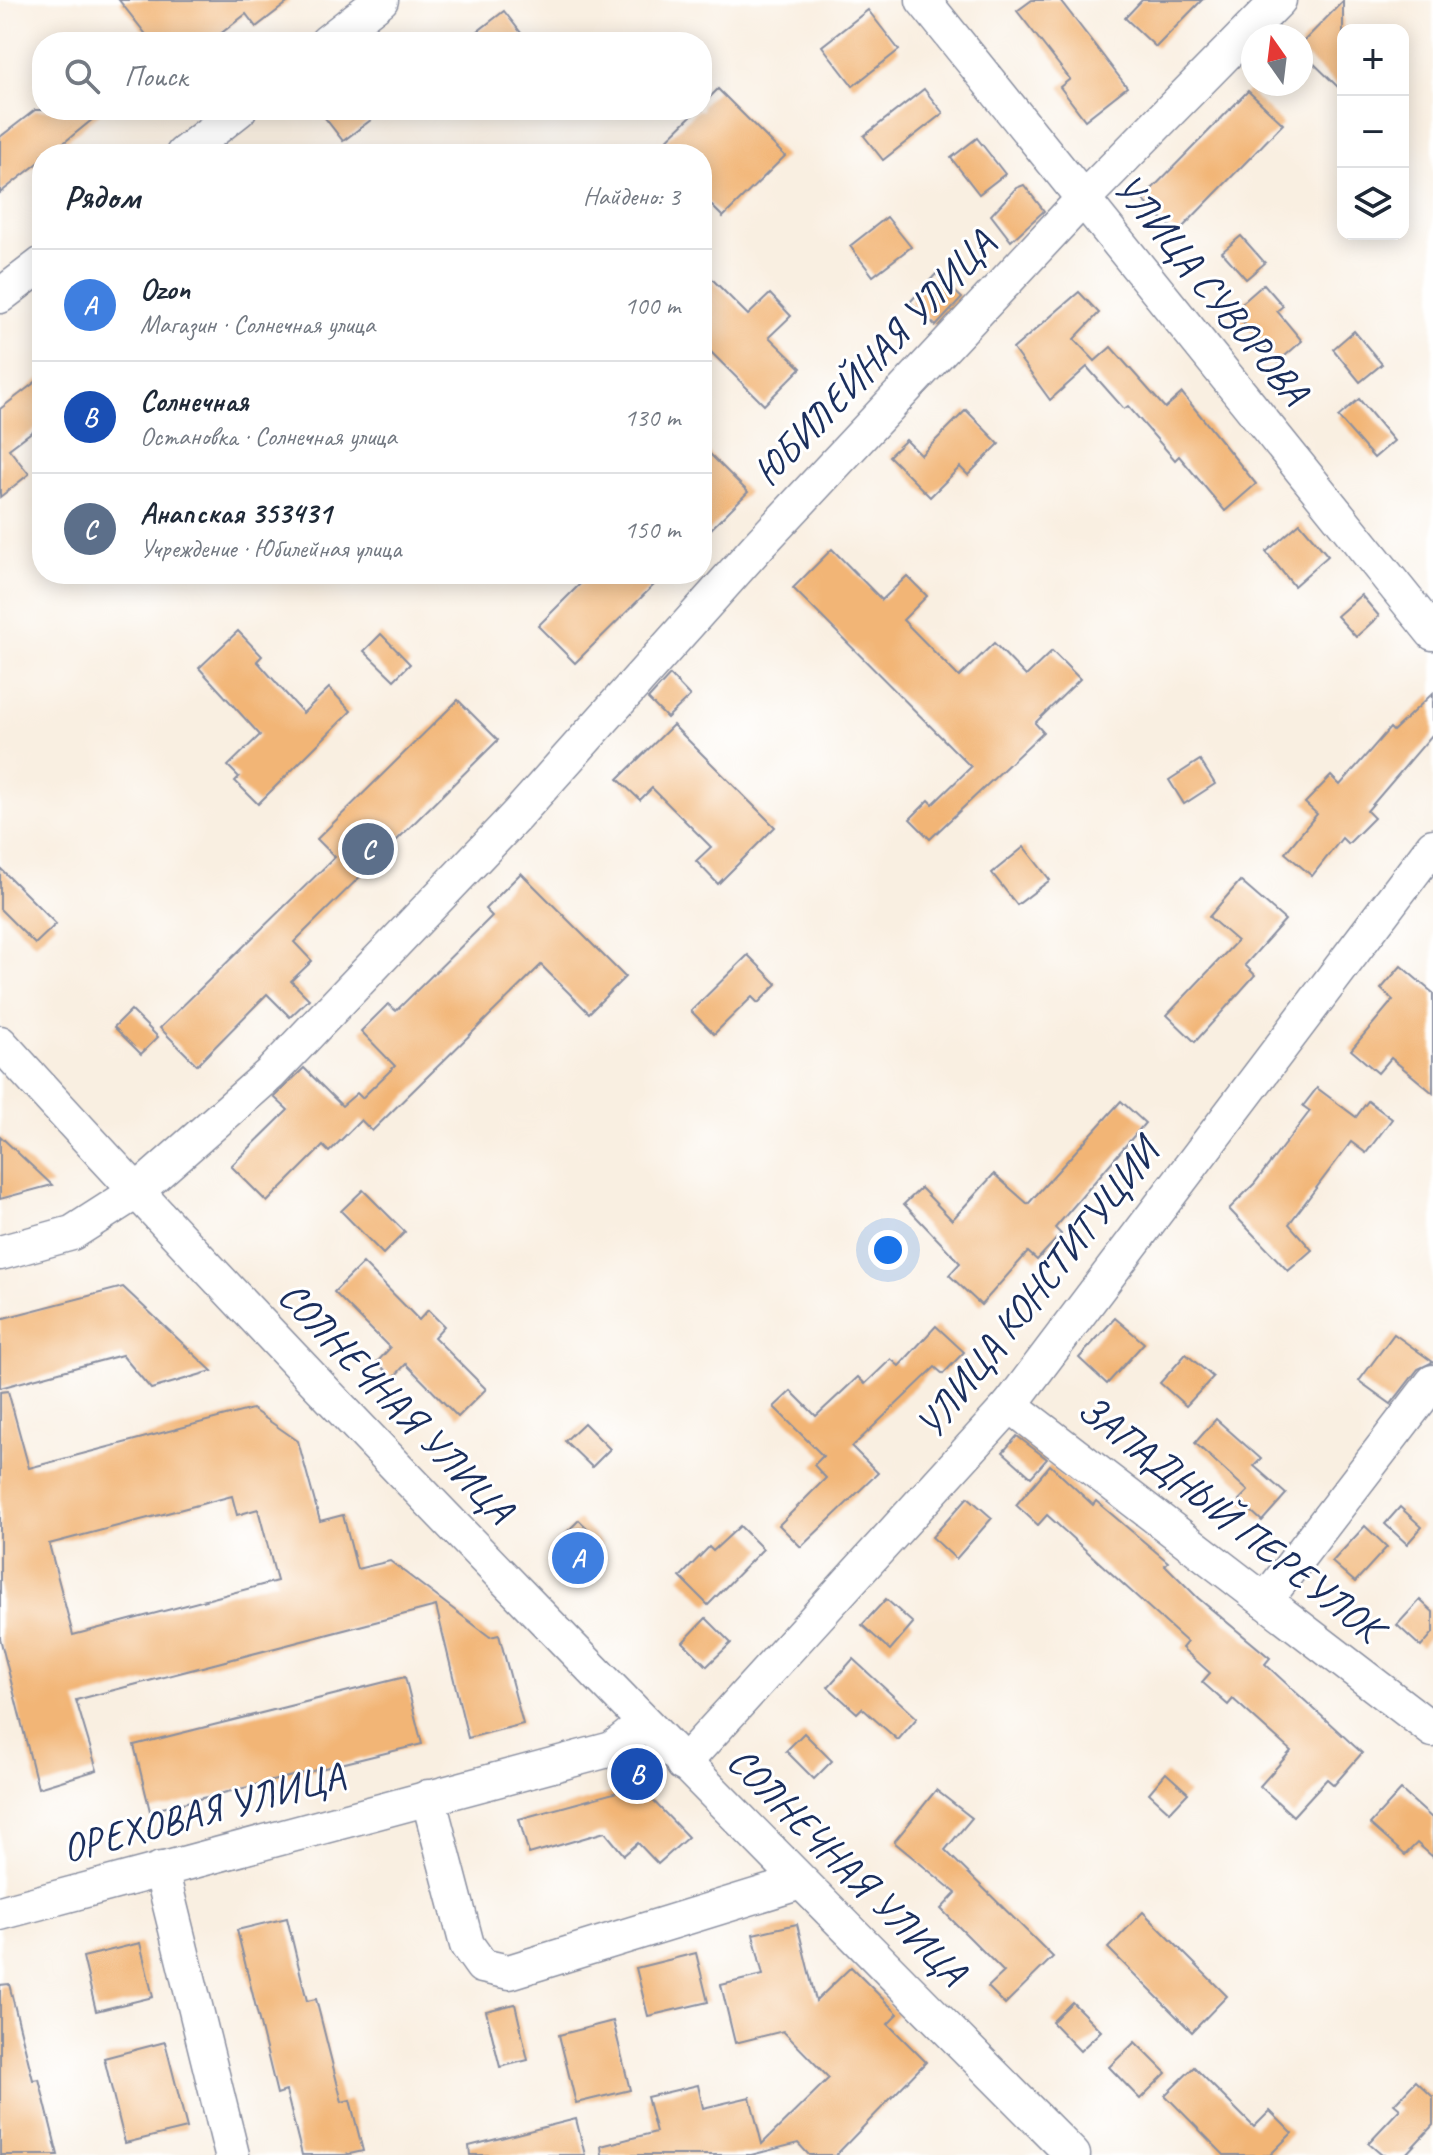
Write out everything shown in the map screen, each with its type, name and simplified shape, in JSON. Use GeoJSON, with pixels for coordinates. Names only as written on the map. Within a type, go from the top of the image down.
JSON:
{"type":"FeatureCollection","features":[{"type":"Feature","properties":{"kind":"street"},"geometry":{"type":"LineString","coordinates":[[340,32],[381,0]]}},
{"type":"Feature","properties":{"kind":"street","name":"УЛИЦА СУВОРОВА"},"geometry":{"type":"LineString","coordinates":[[923,0],[1433,633]]}},
{"type":"Feature","properties":{"kind":"street","name":"ЮБИЛЕЙНАЯ УЛИЦА"},"geometry":{"type":"LineString","coordinates":[[0,1253],[72,1233],[136,1192],[270,1074],[496,837],[758,546],[1082,200],[1279,0]]}},
{"type":"Feature","properties":{"kind":"street"},"geometry":{"type":"LineString","coordinates":[[196,144],[226,120]]}},
{"type":"Feature","properties":{"kind":"street"},"geometry":{"type":"LineString","coordinates":[[0,296],[32,272]]}},
{"type":"Feature","properties":{"kind":"street","name":"УЛИЦА КОНСТИТУЦИИ"},"geometry":{"type":"LineString","coordinates":[[683,1764],[1010,1405],[1433,846]]}},
{"type":"Feature","properties":{"kind":"street","name":"СОЛНЕЧНАЯ УЛИЦА"},"geometry":{"type":"LineString","coordinates":[[0,1043],[136,1192],[644,1724],[1073,2155]]}},
{"type":"Feature","properties":{"kind":"street"},"geometry":{"type":"LineString","coordinates":[[1265,1601],[1433,1382]]}},
{"type":"Feature","properties":{"kind":"street","name":"ЗАПАДНЫЙ ПЕРЕУЛОК"},"geometry":{"type":"LineString","coordinates":[[1010,1405],[1433,1730]]}},
{"type":"Feature","properties":{"kind":"street","name":"ОРЕХОВАЯ УЛИЦА"},"geometry":{"type":"LineString","coordinates":[[0,1913],[612,1749],[644,1724]]}},
{"type":"Feature","properties":{"kind":"street"},"geometry":{"type":"LineString","coordinates":[[428,1797],[467,1945],[482,1966],[509,1972],[801,1882]]}},
{"type":"Feature","properties":{"kind":"street"},"geometry":{"type":"LineString","coordinates":[[161,1869],[232,2155]]}},
{"type":"Feature","properties":{"kind":"building"},"geometry":{"type":"Polygon","coordinates":[[[119,0],[291,0],[256,27],[246,14],[223,32],[144,32],[119,0]]]}},
{"type":"Feature","properties":{"kind":"building"},"geometry":{"type":"Polygon","coordinates":[[[1032,0],[1060,0],[1127,87],[1085,120],[1060,87],[1070,79],[1017,11],[1032,0]]]}},
{"type":"Feature","properties":{"kind":"building"},"geometry":{"type":"Polygon","coordinates":[[[1142,0],[1202,0],[1156,47],[1125,18],[1142,0]]]}},
{"type":"Feature","properties":{"kind":"building"},"geometry":{"type":"Polygon","coordinates":[[[1343,1],[1343,24],[1337,24],[1337,86],[1313,63],[1313,32],[1343,1]]]}},
{"type":"Feature","properties":{"kind":"building"},"geometry":{"type":"Polygon","coordinates":[[[868,10],[899,50],[853,86],[822,46],[868,10]]]}},
{"type":"Feature","properties":{"kind":"building"},"geometry":{"type":"Polygon","coordinates":[[[504,11],[520,32],[477,32],[504,11]]]}},
{"type":"Feature","properties":{"kind":"building"},"geometry":{"type":"Polygon","coordinates":[[[718,89],[785,156],[723,217],[712,206],[712,144],[662,144],[687,120],[712,120],[712,95],[718,89]]]}},
{"type":"Feature","properties":{"kind":"building"},"geometry":{"type":"Polygon","coordinates":[[[924,89],[943,113],[883,160],[864,136],[924,89]]]}},
{"type":"Feature","properties":{"kind":"building"},"geometry":{"type":"Polygon","coordinates":[[[1243,96],[1253,96],[1283,124],[1177,233],[1142,199],[1243,96]]]}},
{"type":"Feature","properties":{"kind":"building"},"geometry":{"type":"Polygon","coordinates":[[[32,112],[32,120],[92,120],[62,144],[32,144],[32,168],[0,193],[0,137],[32,112]]]}},
{"type":"Feature","properties":{"kind":"building"},"geometry":{"type":"Polygon","coordinates":[[[327,120],[371,120],[343,141],[327,120]]]}},
{"type":"Feature","properties":{"kind":"building"},"geometry":{"type":"Polygon","coordinates":[[[977,138],[1005,174],[979,194],[951,158],[977,138]]]}},
{"type":"Feature","properties":{"kind":"building"},"geometry":{"type":"Polygon","coordinates":[[[1024,185],[1044,211],[1011,241],[991,215],[1016,188],[1024,185]]]}},
{"type":"Feature","properties":{"kind":"building"},"geometry":{"type":"Polygon","coordinates":[[[887,217],[911,247],[873,276],[850,246],[887,217]]]}},
{"type":"Feature","properties":{"kind":"building"},"geometry":{"type":"Polygon","coordinates":[[[1241,236],[1265,263],[1246,279],[1222,252],[1241,236]]]}},
{"type":"Feature","properties":{"kind":"building"},"geometry":{"type":"Polygon","coordinates":[[[936,274],[962,298],[936,326],[910,302],[936,274]]]}},
{"type":"Feature","properties":{"kind":"building"},"geometry":{"type":"Polygon","coordinates":[[[712,279],[748,315],[770,294],[791,316],[769,337],[801,368],[764,405],[712,353],[712,279]]]}},
{"type":"Feature","properties":{"kind":"building"},"geometry":{"type":"Polygon","coordinates":[[[1264,284],[1283,306],[1277,311],[1302,341],[1278,362],[1233,311],[1264,284]]]}},
{"type":"Feature","properties":{"kind":"building"},"geometry":{"type":"Polygon","coordinates":[[[1079,292],[1099,313],[1074,339],[1095,361],[1111,347],[1165,408],[1182,393],[1256,484],[1225,511],[1179,456],[1175,460],[1128,406],[1124,409],[1087,367],[1050,400],[1013,349],[1079,292]]]}},
{"type":"Feature","properties":{"kind":"building"},"geometry":{"type":"Polygon","coordinates":[[[1354,331],[1382,364],[1360,382],[1333,349],[1354,331]]]}},
{"type":"Feature","properties":{"kind":"building"},"geometry":{"type":"Polygon","coordinates":[[[32,385],[32,432],[9,449],[29,474],[0,497],[0,409],[32,385]]]}},
{"type":"Feature","properties":{"kind":"building"},"geometry":{"type":"Polygon","coordinates":[[[1359,399],[1394,441],[1374,458],[1338,417],[1359,399]]]}},
{"type":"Feature","properties":{"kind":"building"},"geometry":{"type":"Polygon","coordinates":[[[966,410],[999,444],[968,475],[960,467],[930,497],[889,456],[906,440],[921,455],[966,410]]]}},
{"type":"Feature","properties":{"kind":"building"},"geometry":{"type":"Polygon","coordinates":[[[712,456],[748,492],[712,528],[712,456]]]}},
{"type":"Feature","properties":{"kind":"building"},"geometry":{"type":"Polygon","coordinates":[[[1300,523],[1328,556],[1294,586],[1266,552],[1300,523]]]}},
{"type":"Feature","properties":{"kind":"building"},"geometry":{"type":"Polygon","coordinates":[[[832,549],[882,600],[907,576],[927,596],[903,620],[959,677],[994,643],[1026,676],[1052,651],[1080,679],[1035,723],[1043,732],[930,839],[910,819],[929,800],[933,804],[971,767],[793,588],[832,549]]]}},
{"type":"Feature","properties":{"kind":"building"},"geometry":{"type":"Polygon","coordinates":[[[580,584],[655,584],[575,663],[538,626],[580,584]]]}},
{"type":"Feature","properties":{"kind":"building"},"geometry":{"type":"Polygon","coordinates":[[[1361,595],[1379,616],[1356,637],[1337,616],[1361,595]]]}},
{"type":"Feature","properties":{"kind":"building"},"geometry":{"type":"Polygon","coordinates":[[[238,631],[262,656],[257,661],[303,713],[329,688],[351,711],[258,804],[235,781],[239,777],[228,766],[260,735],[199,668],[238,631]]]}},
{"type":"Feature","properties":{"kind":"building"},"geometry":{"type":"Polygon","coordinates":[[[381,634],[410,664],[394,680],[364,651],[381,634]]]}},
{"type":"Feature","properties":{"kind":"building"},"geometry":{"type":"Polygon","coordinates":[[[670,675],[690,696],[667,718],[648,699],[670,675]]]}},
{"type":"Feature","properties":{"kind":"building"},"geometry":{"type":"Polygon","coordinates":[[[1433,693],[1433,734],[1367,811],[1374,818],[1348,844],[1342,838],[1312,876],[1285,853],[1317,814],[1305,803],[1331,776],[1340,785],[1390,728],[1393,731],[1433,693]]]}},
{"type":"Feature","properties":{"kind":"building"},"geometry":{"type":"Polygon","coordinates":[[[458,700],[498,740],[294,942],[312,961],[291,981],[309,999],[290,1017],[267,994],[197,1065],[160,1028],[335,857],[317,839],[458,700]]]}},
{"type":"Feature","properties":{"kind":"building"},"geometry":{"type":"Polygon","coordinates":[[[673,725],[775,827],[718,884],[696,861],[711,847],[652,788],[640,800],[618,779],[673,725]]]}},
{"type":"Feature","properties":{"kind":"building"},"geometry":{"type":"Polygon","coordinates":[[[1200,760],[1215,784],[1184,804],[1169,780],[1200,760]]]}},
{"type":"Feature","properties":{"kind":"building"},"geometry":{"type":"Polygon","coordinates":[[[1024,847],[1050,880],[1017,905],[992,873],[1024,847]]]}},
{"type":"Feature","properties":{"kind":"building"},"geometry":{"type":"Polygon","coordinates":[[[0,868],[56,924],[35,944],[0,909],[0,868]]]}},
{"type":"Feature","properties":{"kind":"building"},"geometry":{"type":"Polygon","coordinates":[[[521,873],[625,977],[589,1013],[541,965],[372,1131],[361,1120],[329,1152],[323,1146],[267,1202],[231,1166],[288,1110],[274,1097],[304,1068],[342,1106],[357,1093],[362,1098],[395,1066],[361,1031],[388,1004],[396,1011],[492,916],[485,909],[521,873]]]}},
{"type":"Feature","properties":{"kind":"building"},"geometry":{"type":"Polygon","coordinates":[[[1240,881],[1285,920],[1245,965],[1255,975],[1195,1042],[1167,1015],[1237,941],[1209,917],[1240,881]]]}},
{"type":"Feature","properties":{"kind":"building"},"geometry":{"type":"Polygon","coordinates":[[[748,955],[777,984],[758,1003],[752,997],[714,1034],[691,1011],[748,955]]]}},
{"type":"Feature","properties":{"kind":"building"},"geometry":{"type":"Polygon","coordinates":[[[1401,966],[1433,993],[1433,1093],[1391,1058],[1378,1073],[1351,1050],[1393,1000],[1381,989],[1401,966]]]}},
{"type":"Feature","properties":{"kind":"building"},"geometry":{"type":"Polygon","coordinates":[[[131,1010],[158,1037],[141,1054],[114,1027],[131,1010]]]}},
{"type":"Feature","properties":{"kind":"building"},"geometry":{"type":"Polygon","coordinates":[[[1317,1088],[1356,1117],[1368,1101],[1392,1119],[1366,1153],[1351,1142],[1289,1224],[1312,1250],[1288,1271],[1229,1209],[1254,1184],[1310,1111],[1303,1106],[1317,1088]]]}},
{"type":"Feature","properties":{"kind":"building"},"geometry":{"type":"Polygon","coordinates":[[[1121,1101],[1145,1123],[1055,1228],[1061,1234],[1037,1260],[1028,1252],[981,1305],[949,1275],[960,1263],[904,1204],[921,1188],[952,1220],[994,1174],[1028,1204],[1121,1101]]]}},
{"type":"Feature","properties":{"kind":"building"},"geometry":{"type":"Polygon","coordinates":[[[0,1136],[52,1185],[0,1199],[0,1136]]]}},
{"type":"Feature","properties":{"kind":"building"},"geometry":{"type":"Polygon","coordinates":[[[363,1190],[405,1232],[383,1254],[341,1211],[363,1190]]]}},
{"type":"Feature","properties":{"kind":"building"},"geometry":{"type":"Polygon","coordinates":[[[363,1263],[419,1320],[428,1310],[444,1326],[434,1337],[486,1389],[458,1417],[406,1364],[393,1378],[377,1362],[390,1348],[334,1292],[363,1263]]]}},
{"type":"Feature","properties":{"kind":"building"},"geometry":{"type":"Polygon","coordinates":[[[123,1287],[212,1371],[151,1389],[122,1355],[0,1388],[0,1319],[123,1287]]]}},
{"type":"Feature","properties":{"kind":"building"},"geometry":{"type":"Polygon","coordinates":[[[1115,1318],[1144,1343],[1107,1384],[1079,1358],[1115,1318]]]}},
{"type":"Feature","properties":{"kind":"building"},"geometry":{"type":"Polygon","coordinates":[[[936,1326],[964,1352],[943,1374],[935,1367],[852,1447],[878,1473],[801,1547],[779,1525],[826,1478],[814,1465],[823,1456],[774,1407],[791,1391],[816,1416],[858,1377],[865,1384],[891,1359],[899,1366],[936,1326]]]}},
{"type":"Feature","properties":{"kind":"building"},"geometry":{"type":"Polygon","coordinates":[[[1394,1334],[1433,1362],[1418,1369],[1391,1404],[1359,1381],[1394,1334]]]}},
{"type":"Feature","properties":{"kind":"building"},"geometry":{"type":"Polygon","coordinates":[[[1186,1354],[1213,1377],[1186,1406],[1160,1383],[1186,1354]]]}},
{"type":"Feature","properties":{"kind":"building"},"geometry":{"type":"Polygon","coordinates":[[[8,1391],[29,1468],[252,1409],[298,1441],[320,1521],[343,1515],[357,1569],[390,1561],[490,1637],[499,1635],[523,1724],[468,1738],[436,1606],[76,1700],[97,1770],[38,1788],[0,1638],[0,1392],[8,1391]],[[232,1496],[49,1544],[73,1635],[277,1581],[258,1509],[237,1515],[232,1496]]]}},
{"type":"Feature","properties":{"kind":"building"},"geometry":{"type":"Polygon","coordinates":[[[1216,1419],[1261,1459],[1254,1466],[1286,1494],[1262,1521],[1239,1500],[1248,1491],[1195,1443],[1216,1419]]]}},
{"type":"Feature","properties":{"kind":"building"},"geometry":{"type":"Polygon","coordinates":[[[584,1423],[610,1449],[592,1467],[565,1441],[584,1423]]]}},
{"type":"Feature","properties":{"kind":"building"},"geometry":{"type":"Polygon","coordinates":[[[1017,1436],[1047,1459],[1031,1477],[1003,1452],[1017,1436]]]}},
{"type":"Feature","properties":{"kind":"building"},"geometry":{"type":"Polygon","coordinates":[[[1050,1465],[1093,1505],[1096,1501],[1168,1562],[1165,1565],[1198,1598],[1270,1658],[1265,1664],[1362,1753],[1334,1785],[1327,1779],[1293,1816],[1260,1786],[1291,1751],[1233,1699],[1228,1705],[1202,1682],[1210,1673],[1182,1648],[1187,1642],[1047,1515],[1038,1525],[1016,1505],[1050,1465]]]}},
{"type":"Feature","properties":{"kind":"building"},"geometry":{"type":"Polygon","coordinates":[[[968,1497],[992,1518],[956,1559],[932,1537],[968,1497]]]}},
{"type":"Feature","properties":{"kind":"building"},"geometry":{"type":"Polygon","coordinates":[[[1400,1507],[1422,1527],[1407,1544],[1385,1524],[1400,1507]]]}},
{"type":"Feature","properties":{"kind":"building"},"geometry":{"type":"Polygon","coordinates":[[[579,1520],[602,1543],[569,1575],[547,1552],[579,1520]]]}},
{"type":"Feature","properties":{"kind":"building"},"geometry":{"type":"Polygon","coordinates":[[[740,1526],[763,1549],[708,1605],[680,1577],[709,1547],[713,1551],[740,1526]]]}},
{"type":"Feature","properties":{"kind":"building"},"geometry":{"type":"Polygon","coordinates":[[[1365,1526],[1387,1547],[1355,1582],[1332,1562],[1365,1526]]]}},
{"type":"Feature","properties":{"kind":"building"},"geometry":{"type":"Polygon","coordinates":[[[886,1599],[913,1623],[890,1650],[862,1625],[886,1599]]]}},
{"type":"Feature","properties":{"kind":"building"},"geometry":{"type":"Polygon","coordinates":[[[1420,1600],[1433,1612],[1433,1633],[1421,1647],[1397,1625],[1420,1600]]]}},
{"type":"Feature","properties":{"kind":"building"},"geometry":{"type":"Polygon","coordinates":[[[706,1618],[731,1643],[707,1666],[683,1642],[706,1618]]]}},
{"type":"Feature","properties":{"kind":"building"},"geometry":{"type":"Polygon","coordinates":[[[853,1659],[917,1718],[898,1740],[862,1708],[857,1713],[828,1687],[853,1659]]]}},
{"type":"Feature","properties":{"kind":"building"},"geometry":{"type":"Polygon","coordinates":[[[405,1677],[422,1744],[150,1811],[134,1745],[405,1677]]]}},
{"type":"Feature","properties":{"kind":"building"},"geometry":{"type":"Polygon","coordinates":[[[804,1733],[832,1761],[814,1779],[786,1751],[804,1733]]]}},
{"type":"Feature","properties":{"kind":"building"},"geometry":{"type":"Polygon","coordinates":[[[1166,1773],[1188,1793],[1170,1812],[1149,1793],[1166,1773]]]}},
{"type":"Feature","properties":{"kind":"building"},"geometry":{"type":"Polygon","coordinates":[[[639,1786],[688,1837],[658,1864],[638,1843],[624,1855],[605,1832],[529,1854],[519,1819],[639,1786]]]}},
{"type":"Feature","properties":{"kind":"building"},"geometry":{"type":"Polygon","coordinates":[[[936,1790],[972,1818],[945,1850],[1053,1957],[1005,2004],[988,1987],[1004,1972],[941,1909],[956,1893],[894,1842],[936,1790]]]}},
{"type":"Feature","properties":{"kind":"building"},"geometry":{"type":"Polygon","coordinates":[[[1401,1790],[1433,1819],[1433,1857],[1417,1843],[1405,1855],[1370,1824],[1401,1790]]]}},
{"type":"Feature","properties":{"kind":"building"},"geometry":{"type":"Polygon","coordinates":[[[1143,1912],[1227,1996],[1192,2032],[1108,1948],[1143,1912]]]}},
{"type":"Feature","properties":{"kind":"building"},"geometry":{"type":"Polygon","coordinates":[[[287,1918],[307,2001],[316,1999],[342,2102],[350,2100],[363,2151],[345,2155],[302,2155],[286,2091],[277,2094],[237,1930],[287,1918]]]}},
{"type":"Feature","properties":{"kind":"building"},"geometry":{"type":"Polygon","coordinates":[[[797,1924],[816,2001],[851,1967],[898,2014],[888,2024],[926,2062],[836,2155],[809,2155],[798,2143],[751,2155],[602,2155],[601,2146],[656,2132],[647,2097],[698,2085],[703,2108],[750,2097],[762,2144],[829,2078],[783,2031],[735,2043],[721,1985],[763,1975],[753,1934],[797,1924]]]}},
{"type":"Feature","properties":{"kind":"building"},"geometry":{"type":"Polygon","coordinates":[[[140,1943],[153,1997],[96,2011],[83,1957],[140,1943]]]}},
{"type":"Feature","properties":{"kind":"building"},"geometry":{"type":"Polygon","coordinates":[[[696,1953],[708,2002],[648,2016],[636,1968],[696,1953]]]}},
{"type":"Feature","properties":{"kind":"building"},"geometry":{"type":"Polygon","coordinates":[[[9,1984],[33,2080],[39,2079],[58,2155],[0,2155],[0,1985],[9,1984]]]}},
{"type":"Feature","properties":{"kind":"building"},"geometry":{"type":"Polygon","coordinates":[[[1072,2002],[1101,2031],[1080,2051],[1052,2022],[1072,2002]]]}},
{"type":"Feature","properties":{"kind":"building"},"geometry":{"type":"Polygon","coordinates":[[[515,2004],[528,2060],[500,2067],[486,2011],[515,2004]]]}},
{"type":"Feature","properties":{"kind":"building"},"geometry":{"type":"Polygon","coordinates":[[[613,2021],[630,2090],[576,2103],[559,2035],[613,2021]]]}},
{"type":"Feature","properties":{"kind":"building"},"geometry":{"type":"Polygon","coordinates":[[[165,2042],[187,2128],[125,2143],[104,2058],[165,2042]]]}},
{"type":"Feature","properties":{"kind":"building"},"geometry":{"type":"Polygon","coordinates":[[[1135,2042],[1166,2073],[1140,2099],[1109,2067],[1135,2042]]]}},
{"type":"Feature","properties":{"kind":"building"},"geometry":{"type":"Polygon","coordinates":[[[1194,2067],[1254,2127],[1270,2111],[1292,2133],[1270,2155],[1224,2155],[1165,2095],[1194,2067]]]}},
{"type":"Feature","properties":{"kind":"building"},"geometry":{"type":"Polygon","coordinates":[[[1416,2081],[1433,2097],[1433,2125],[1405,2155],[1382,2155],[1368,2143],[1400,2109],[1394,2104],[1416,2081]]]}},
{"type":"Feature","properties":{"kind":"building"},"geometry":{"type":"Polygon","coordinates":[[[576,2119],[585,2155],[470,2155],[469,2146],[576,2119]]]}},
{"type":"Feature","properties":{"kind":"place","name":"Анапская 353431"},"geometry":{"type":"Point","coordinates":[368,849]}},
{"type":"Feature","properties":{"kind":"place","name":"Ozon"},"geometry":{"type":"Point","coordinates":[578,1558]}},
{"type":"Feature","properties":{"kind":"place","name":"Солнечная"},"geometry":{"type":"Point","coordinates":[637,1774]}}]}
